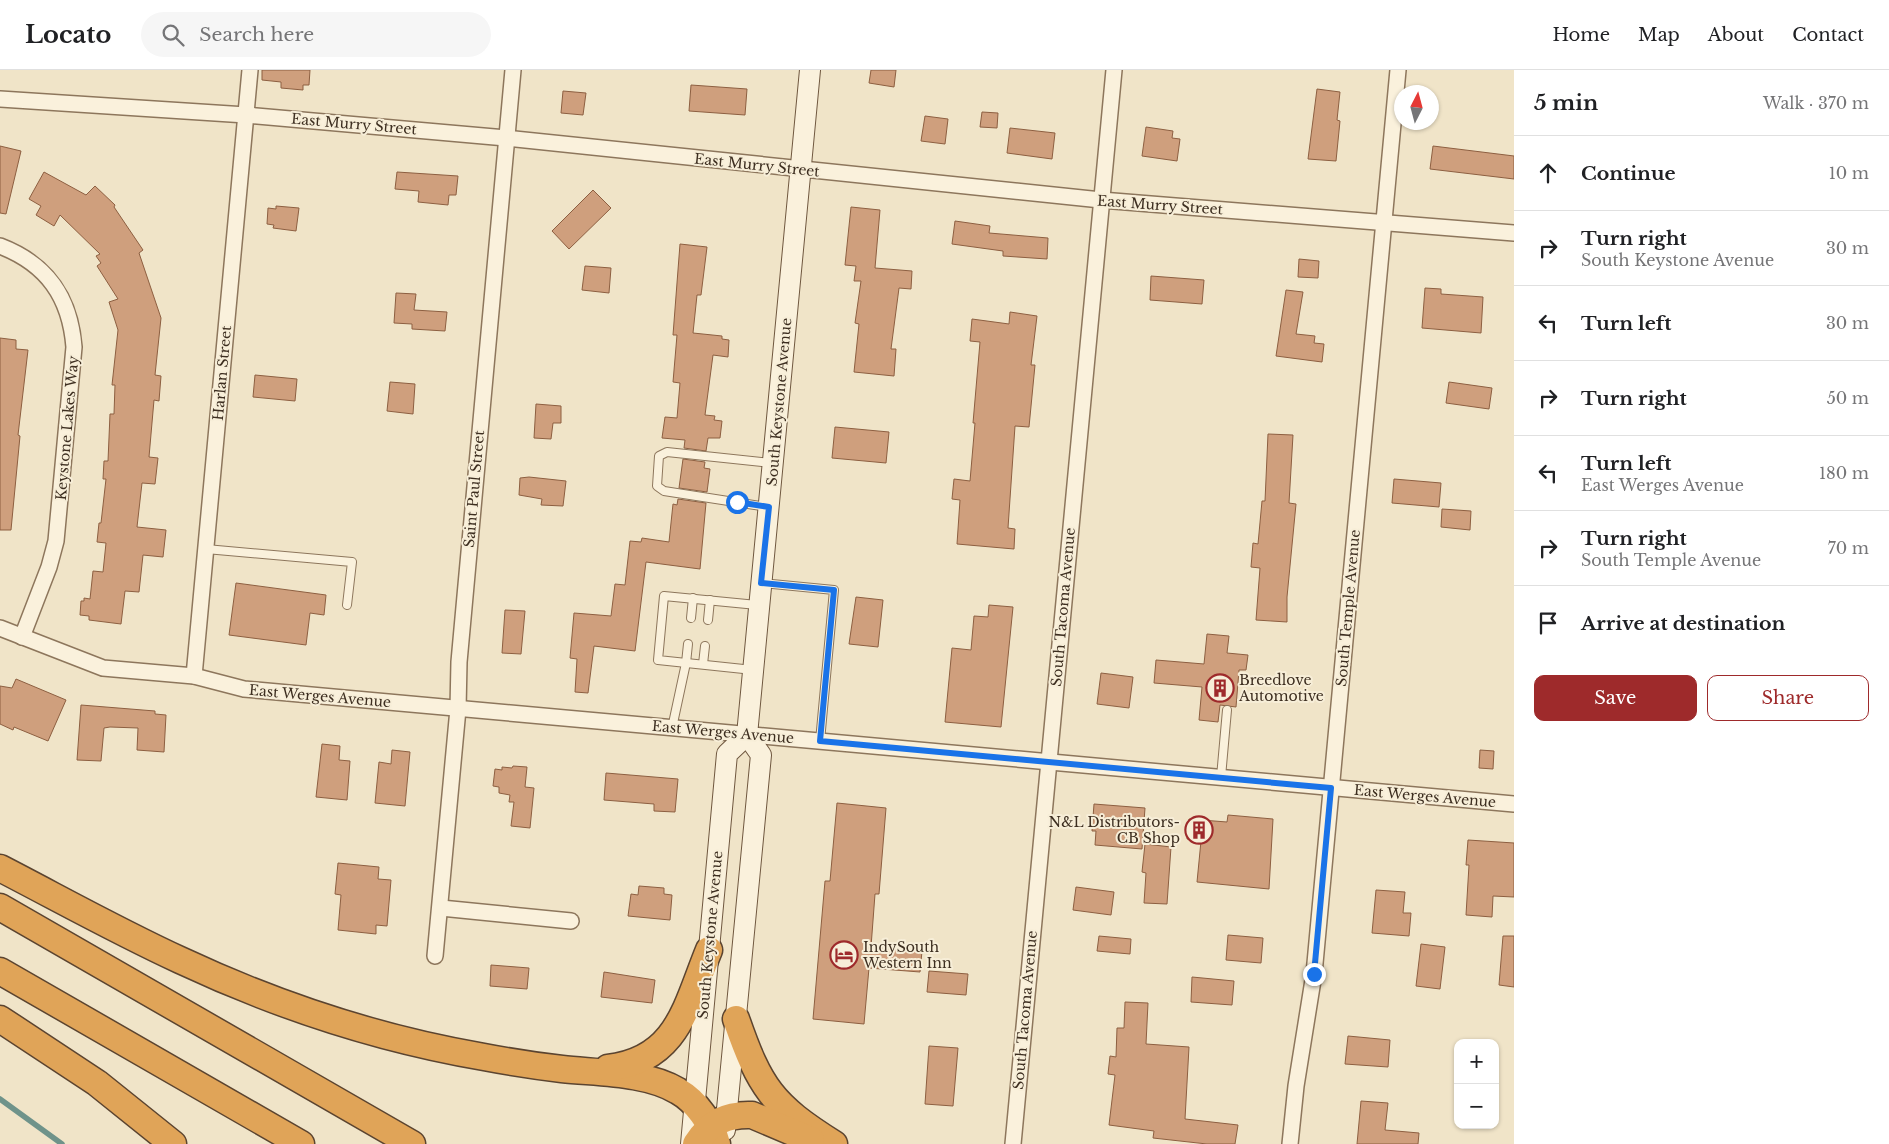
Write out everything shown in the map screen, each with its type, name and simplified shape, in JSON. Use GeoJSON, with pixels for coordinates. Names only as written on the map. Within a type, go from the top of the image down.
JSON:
{"type":"FeatureCollection","features":[{"type":"Feature","properties":{"kind":"highway"},"geometry":{"type":"LineString","coordinates":[[0,868],[179,960],[306,1011],[382,1034],[465,1054],[658,1083],[678,1090],[694,1106],[715,1135],[752,1116],[802,1138],[828,1144]]}},
{"type":"Feature","properties":{"kind":"highway"},"geometry":{"type":"LineString","coordinates":[[0,907],[412,1144]]}},
{"type":"Feature","properties":{"kind":"highway"},"geometry":{"type":"LineString","coordinates":[[586,1071],[636,1062],[648,1057],[670,1039],[687,1004],[709,950]]}},
{"type":"Feature","properties":{"kind":"highway"},"geometry":{"type":"LineString","coordinates":[[0,971],[301,1144]]}},
{"type":"Feature","properties":{"kind":"highway"},"geometry":{"type":"LineString","coordinates":[[0,1019],[97,1084],[173,1144]]}},
{"type":"Feature","properties":{"kind":"highway"},"geometry":{"type":"LineString","coordinates":[[736,1019],[752,1062],[769,1093],[805,1126],[834,1144]]}},
{"type":"Feature","properties":{"kind":"main road","name":"South Keystone Avenue"},"geometry":{"type":"LineString","coordinates":[[691,1144],[727,754],[747,735],[810,70]]}},
{"type":"Feature","properties":{"kind":"main road"},"geometry":{"type":"LineString","coordinates":[[715,1135],[736,1019],[761,755],[747,735]]}},
{"type":"Feature","properties":{"kind":"street","name":"Harlan Street"},"geometry":{"type":"LineString","coordinates":[[194,676],[250,70]]}},
{"type":"Feature","properties":{"kind":"street","name":"Saint Paul Street"},"geometry":{"type":"LineString","coordinates":[[435,956],[441,908],[458,709],[459,662],[513,70]]}},
{"type":"Feature","properties":{"kind":"street","name":"South Tacoma Avenue"},"geometry":{"type":"LineString","coordinates":[[1013,1144],[1114,70]]}},
{"type":"Feature","properties":{"kind":"street","name":"South Temple Avenue"},"geometry":{"type":"LineString","coordinates":[[1290,1144],[1296,1086],[1314,974],[1398,70]]}},
{"type":"Feature","properties":{"kind":"street","name":"East Murry Street"},"geometry":{"type":"LineString","coordinates":[[0,99],[246,115],[506,138],[1101,200],[1514,233]]}},
{"type":"Feature","properties":{"kind":"street","name":"Keystone Lakes Way"},"geometry":{"type":"LineString","coordinates":[[0,246],[25,257],[38,267],[60,293],[70,315],[74,347],[56,541],[49,567],[22,637]]}},
{"type":"Feature","properties":{"kind":"street","name":"East Werges Avenue"},"geometry":{"type":"LineString","coordinates":[[0,628],[103,668],[194,676],[244,689],[1514,804]]}},
{"type":"Feature","properties":{"kind":"street"},"geometry":{"type":"LineString","coordinates":[[441,908],[571,921]]}},
{"type":"Feature","properties":{"kind":"lane"},"geometry":{"type":"LineString","coordinates":[[769,507],[664,491],[657,486],[658,461],[659,456],[668,452],[773,463]]}},
{"type":"Feature","properties":{"kind":"lane"},"geometry":{"type":"LineString","coordinates":[[206,549],[352,562],[347,605]]}},
{"type":"Feature","properties":{"kind":"lane"},"geometry":{"type":"LineString","coordinates":[[761,583],[834,590],[820,741]]}},
{"type":"Feature","properties":{"kind":"lane"},"geometry":{"type":"LineString","coordinates":[[753,670],[658,660],[664,596],[759,605]]}},
{"type":"Feature","properties":{"kind":"lane"},"geometry":{"type":"LineString","coordinates":[[691,618],[693,598]]}},
{"type":"Feature","properties":{"kind":"lane"},"geometry":{"type":"LineString","coordinates":[[708,620],[710,600]]}},
{"type":"Feature","properties":{"kind":"lane"},"geometry":{"type":"LineString","coordinates":[[672,728],[686,663],[688,644]]}},
{"type":"Feature","properties":{"kind":"lane"},"geometry":{"type":"LineString","coordinates":[[703,664],[705,646]]}},
{"type":"Feature","properties":{"kind":"lane"},"geometry":{"type":"LineString","coordinates":[[1221,777],[1227,710]]}},
{"type":"Feature","properties":{"kind":"building"},"geometry":{"type":"Polygon","coordinates":[[[262,70],[310,70],[309,85],[303,85],[303,90],[281,88],[281,82],[262,80],[262,70]]]}},
{"type":"Feature","properties":{"kind":"building"},"geometry":{"type":"Polygon","coordinates":[[[871,70],[896,70],[894,87],[869,83],[871,70]]]}},
{"type":"Feature","properties":{"kind":"building"},"geometry":{"type":"Polygon","coordinates":[[[691,85],[747,89],[745,115],[689,111],[691,85]]]}},
{"type":"Feature","properties":{"kind":"building"},"geometry":{"type":"Polygon","coordinates":[[[1317,89],[1340,92],[1337,120],[1340,121],[1336,161],[1308,159],[1317,89]]]}},
{"type":"Feature","properties":{"kind":"building"},"geometry":{"type":"Polygon","coordinates":[[[563,91],[586,93],[583,115],[561,113],[563,91]]]}},
{"type":"Feature","properties":{"kind":"building"},"geometry":{"type":"Polygon","coordinates":[[[982,112],[998,113],[997,128],[980,127],[982,112]]]}},
{"type":"Feature","properties":{"kind":"building"},"geometry":{"type":"Polygon","coordinates":[[[925,116],[948,119],[945,144],[921,141],[925,116]]]}},
{"type":"Feature","properties":{"kind":"building"},"geometry":{"type":"Polygon","coordinates":[[[1146,127],[1173,131],[1172,138],[1180,139],[1177,161],[1142,156],[1146,127]]]}},
{"type":"Feature","properties":{"kind":"building"},"geometry":{"type":"Polygon","coordinates":[[[1010,128],[1055,133],[1052,159],[1007,153],[1010,128]]]}},
{"type":"Feature","properties":{"kind":"building"},"geometry":{"type":"Polygon","coordinates":[[[0,146],[21,151],[6,214],[0,213],[0,146]]]}},
{"type":"Feature","properties":{"kind":"building"},"geometry":{"type":"Polygon","coordinates":[[[1433,146],[1514,156],[1514,179],[1430,169],[1433,146]]]}},
{"type":"Feature","properties":{"kind":"building"},"geometry":{"type":"Polygon","coordinates":[[[44,172],[86,195],[95,186],[115,205],[114,207],[143,250],[139,253],[161,318],[155,375],[161,376],[159,401],[154,400],[149,457],[158,458],[155,484],[142,483],[137,527],[166,530],[163,557],[143,555],[139,592],[125,591],[121,624],[89,620],[89,616],[80,615],[81,601],[84,601],[84,598],[90,599],[93,571],[103,572],[106,543],[97,542],[106,479],[103,479],[104,461],[108,461],[110,414],[114,414],[115,385],[112,385],[118,330],[109,302],[118,299],[97,266],[101,263],[96,256],[100,254],[60,215],[54,226],[36,215],[41,206],[29,199],[44,172]]]}},
{"type":"Feature","properties":{"kind":"building"},"geometry":{"type":"Polygon","coordinates":[[[397,172],[458,176],[456,195],[449,195],[448,205],[418,202],[419,191],[395,189],[397,172]]]}},
{"type":"Feature","properties":{"kind":"building"},"geometry":{"type":"Polygon","coordinates":[[[593,190],[611,208],[569,249],[552,231],[593,190]]]}},
{"type":"Feature","properties":{"kind":"building"},"geometry":{"type":"Polygon","coordinates":[[[276,206],[299,208],[296,231],[273,228],[274,225],[267,224],[268,208],[276,209],[276,206]]]}},
{"type":"Feature","properties":{"kind":"building"},"geometry":{"type":"Polygon","coordinates":[[[851,207],[880,210],[875,268],[912,271],[911,289],[899,288],[891,349],[896,349],[894,376],[854,372],[859,324],[855,323],[861,281],[854,281],[856,266],[845,265],[851,207]]]}},
{"type":"Feature","properties":{"kind":"building"},"geometry":{"type":"Polygon","coordinates":[[[955,221],[990,226],[989,233],[1048,238],[1047,259],[1003,256],[1003,251],[952,244],[955,221]]]}},
{"type":"Feature","properties":{"kind":"building"},"geometry":{"type":"Polygon","coordinates":[[[680,244],[707,247],[701,295],[697,295],[693,333],[722,336],[722,339],[729,340],[728,357],[713,355],[705,415],[715,416],[714,420],[722,421],[720,438],[708,438],[706,451],[684,448],[685,440],[662,438],[665,417],[677,418],[680,383],[673,382],[677,335],[673,335],[680,244]]]}},
{"type":"Feature","properties":{"kind":"building"},"geometry":{"type":"Polygon","coordinates":[[[1299,259],[1319,261],[1318,278],[1298,277],[1299,259]]]}},
{"type":"Feature","properties":{"kind":"building"},"geometry":{"type":"Polygon","coordinates":[[[585,266],[611,268],[609,293],[582,290],[585,266]]]}},
{"type":"Feature","properties":{"kind":"building"},"geometry":{"type":"Polygon","coordinates":[[[1151,276],[1204,280],[1202,304],[1150,300],[1151,276]]]}},
{"type":"Feature","properties":{"kind":"building"},"geometry":{"type":"Polygon","coordinates":[[[1425,288],[1441,289],[1441,294],[1483,297],[1481,333],[1422,328],[1425,288]]]}},
{"type":"Feature","properties":{"kind":"building"},"geometry":{"type":"Polygon","coordinates":[[[1286,290],[1303,292],[1296,334],[1315,336],[1314,343],[1324,344],[1322,362],[1276,356],[1286,290]]]}},
{"type":"Feature","properties":{"kind":"building"},"geometry":{"type":"Polygon","coordinates":[[[396,293],[416,294],[414,310],[447,312],[445,331],[412,329],[412,324],[394,323],[396,293]]]}},
{"type":"Feature","properties":{"kind":"building"},"geometry":{"type":"Polygon","coordinates":[[[1010,312],[1037,316],[1031,365],[1035,365],[1029,427],[1015,426],[1008,528],[1015,529],[1014,549],[957,544],[960,500],[952,499],[954,479],[970,481],[975,423],[973,423],[980,342],[970,341],[972,319],[1009,324],[1010,312]]]}},
{"type":"Feature","properties":{"kind":"building"},"geometry":{"type":"Polygon","coordinates":[[[0,338],[16,340],[16,349],[28,350],[18,435],[20,436],[11,530],[0,530],[0,338]]]}},
{"type":"Feature","properties":{"kind":"building"},"geometry":{"type":"Polygon","coordinates":[[[255,375],[297,379],[295,401],[253,397],[255,375]]]}},
{"type":"Feature","properties":{"kind":"building"},"geometry":{"type":"Polygon","coordinates":[[[390,382],[415,384],[413,414],[387,411],[390,382]]]}},
{"type":"Feature","properties":{"kind":"building"},"geometry":{"type":"Polygon","coordinates":[[[1449,382],[1492,388],[1489,409],[1446,403],[1449,382]]]}},
{"type":"Feature","properties":{"kind":"building"},"geometry":{"type":"Polygon","coordinates":[[[536,404],[561,406],[561,423],[553,423],[551,439],[534,438],[536,404]]]}},
{"type":"Feature","properties":{"kind":"building"},"geometry":{"type":"Polygon","coordinates":[[[835,427],[889,432],[886,463],[832,458],[835,427]]]}},
{"type":"Feature","properties":{"kind":"building"},"geometry":{"type":"Polygon","coordinates":[[[1268,434],[1293,435],[1289,503],[1296,504],[1287,597],[1287,622],[1256,620],[1260,568],[1251,567],[1253,543],[1258,544],[1262,501],[1265,501],[1268,434]]]}},
{"type":"Feature","properties":{"kind":"building"},"geometry":{"type":"Polygon","coordinates":[[[683,459],[705,462],[704,468],[710,469],[707,492],[679,488],[683,459]]]}},
{"type":"Feature","properties":{"kind":"building"},"geometry":{"type":"Polygon","coordinates":[[[529,477],[566,481],[563,506],[541,505],[542,499],[519,495],[520,478],[529,477]]]}},
{"type":"Feature","properties":{"kind":"building"},"geometry":{"type":"Polygon","coordinates":[[[1394,479],[1441,483],[1439,507],[1392,503],[1394,479]]]}},
{"type":"Feature","properties":{"kind":"building"},"geometry":{"type":"Polygon","coordinates":[[[678,499],[706,503],[700,569],[646,562],[635,651],[594,646],[588,693],[575,692],[577,659],[570,658],[574,613],[611,616],[615,584],[625,585],[630,541],[641,542],[642,538],[669,542],[673,504],[677,505],[678,499]]]}},
{"type":"Feature","properties":{"kind":"building"},"geometry":{"type":"Polygon","coordinates":[[[1442,509],[1471,511],[1470,530],[1441,527],[1442,509]]]}},
{"type":"Feature","properties":{"kind":"building"},"geometry":{"type":"Polygon","coordinates":[[[236,583],[326,595],[324,615],[310,613],[306,645],[229,635],[236,583]]]}},
{"type":"Feature","properties":{"kind":"building"},"geometry":{"type":"Polygon","coordinates":[[[856,597],[883,600],[878,647],[849,644],[856,597]]]}},
{"type":"Feature","properties":{"kind":"building"},"geometry":{"type":"Polygon","coordinates":[[[989,605],[1013,607],[1001,727],[945,722],[952,648],[971,650],[974,616],[988,617],[989,605]]]}},
{"type":"Feature","properties":{"kind":"building"},"geometry":{"type":"Polygon","coordinates":[[[505,610],[525,611],[521,654],[502,653],[505,610]]]}},
{"type":"Feature","properties":{"kind":"building","name":"Breedlove Automotive"},"geometry":{"type":"Polygon","coordinates":[[[1207,634],[1229,636],[1227,653],[1248,655],[1246,670],[1239,670],[1236,707],[1220,705],[1218,722],[1199,720],[1202,687],[1154,683],[1156,660],[1204,664],[1207,634]]]}},
{"type":"Feature","properties":{"kind":"building"},"geometry":{"type":"Polygon","coordinates":[[[1101,673],[1133,677],[1129,708],[1097,704],[1101,673]]]}},
{"type":"Feature","properties":{"kind":"building"},"geometry":{"type":"Polygon","coordinates":[[[16,679],[66,700],[48,741],[14,727],[13,730],[0,724],[0,686],[12,688],[16,679]]]}},
{"type":"Feature","properties":{"kind":"building"},"geometry":{"type":"Polygon","coordinates":[[[81,705],[155,711],[155,714],[166,715],[164,752],[137,750],[138,728],[110,727],[104,728],[101,761],[77,760],[81,705]]]}},
{"type":"Feature","properties":{"kind":"building"},"geometry":{"type":"Polygon","coordinates":[[[322,744],[340,746],[339,760],[350,761],[347,800],[316,797],[322,744]]]}},
{"type":"Feature","properties":{"kind":"building"},"geometry":{"type":"Polygon","coordinates":[[[392,750],[410,752],[405,806],[375,803],[379,762],[391,764],[392,750]]]}},
{"type":"Feature","properties":{"kind":"building"},"geometry":{"type":"Polygon","coordinates":[[[1480,750],[1494,751],[1493,769],[1479,768],[1480,750]]]}},
{"type":"Feature","properties":{"kind":"building"},"geometry":{"type":"Polygon","coordinates":[[[513,766],[527,767],[525,787],[534,788],[530,828],[511,826],[514,802],[509,802],[510,795],[499,793],[499,787],[493,786],[495,769],[502,770],[502,767],[512,768],[513,766]]]}},
{"type":"Feature","properties":{"kind":"building"},"geometry":{"type":"Polygon","coordinates":[[[606,773],[678,779],[675,812],[654,811],[654,804],[604,800],[606,773]]]}},
{"type":"Feature","properties":{"kind":"building","name":"IndySouth Western Inn"},"geometry":{"type":"Polygon","coordinates":[[[837,803],[886,808],[879,894],[875,894],[871,947],[922,951],[920,972],[869,968],[864,1024],[813,1019],[825,881],[830,881],[837,803]]]}},
{"type":"Feature","properties":{"kind":"building"},"geometry":{"type":"Polygon","coordinates":[[[1094,804],[1145,808],[1142,849],[1095,845],[1096,831],[1092,831],[1094,804]]]}},
{"type":"Feature","properties":{"kind":"building"},"geometry":{"type":"Polygon","coordinates":[[[1228,815],[1273,819],[1269,889],[1197,882],[1201,841],[1187,839],[1189,819],[1227,822],[1228,815]]]}},
{"type":"Feature","properties":{"kind":"building"},"geometry":{"type":"Polygon","coordinates":[[[1468,840],[1514,843],[1514,897],[1493,896],[1492,917],[1466,915],[1469,865],[1466,865],[1468,840]]]}},
{"type":"Feature","properties":{"kind":"building"},"geometry":{"type":"Polygon","coordinates":[[[1145,844],[1171,847],[1167,904],[1144,903],[1146,873],[1142,872],[1145,844]]]}},
{"type":"Feature","properties":{"kind":"building"},"geometry":{"type":"Polygon","coordinates":[[[338,863],[379,867],[378,879],[391,880],[387,926],[376,925],[376,934],[338,930],[341,895],[335,894],[338,863]]]}},
{"type":"Feature","properties":{"kind":"building"},"geometry":{"type":"Polygon","coordinates":[[[639,886],[664,888],[664,894],[672,895],[670,920],[628,916],[631,894],[638,895],[639,886]]]}},
{"type":"Feature","properties":{"kind":"building"},"geometry":{"type":"Polygon","coordinates":[[[1076,887],[1114,892],[1111,915],[1073,910],[1076,887]]]}},
{"type":"Feature","properties":{"kind":"building"},"geometry":{"type":"Polygon","coordinates":[[[1376,890],[1405,892],[1403,913],[1411,913],[1409,936],[1372,933],[1376,890]]]}},
{"type":"Feature","properties":{"kind":"building"},"geometry":{"type":"Polygon","coordinates":[[[1228,935],[1263,938],[1261,963],[1226,960],[1228,935]]]}},
{"type":"Feature","properties":{"kind":"building"},"geometry":{"type":"Polygon","coordinates":[[[1099,936],[1131,939],[1130,954],[1097,951],[1099,936]]]}},
{"type":"Feature","properties":{"kind":"building"},"geometry":{"type":"Polygon","coordinates":[[[1503,936],[1514,936],[1514,987],[1499,985],[1503,936]]]}},
{"type":"Feature","properties":{"kind":"building"},"geometry":{"type":"Polygon","coordinates":[[[1421,944],[1445,947],[1440,989],[1416,986],[1421,944]]]}},
{"type":"Feature","properties":{"kind":"building"},"geometry":{"type":"Polygon","coordinates":[[[491,965],[529,968],[527,989],[490,986],[491,965]]]}},
{"type":"Feature","properties":{"kind":"building"},"geometry":{"type":"Polygon","coordinates":[[[929,971],[968,974],[966,995],[927,992],[929,971]]]}},
{"type":"Feature","properties":{"kind":"building"},"geometry":{"type":"Polygon","coordinates":[[[604,972],[655,980],[652,1003],[601,997],[604,972]]]}},
{"type":"Feature","properties":{"kind":"building"},"geometry":{"type":"Polygon","coordinates":[[[1192,977],[1234,981],[1232,1005],[1191,1002],[1192,977]]]}},
{"type":"Feature","properties":{"kind":"building"},"geometry":{"type":"Polygon","coordinates":[[[1125,1002],[1148,1003],[1146,1044],[1189,1047],[1185,1119],[1238,1125],[1235,1144],[1207,1144],[1153,1138],[1154,1131],[1109,1125],[1115,1075],[1108,1074],[1110,1056],[1116,1057],[1117,1028],[1124,1028],[1125,1002]]]}},
{"type":"Feature","properties":{"kind":"building"},"geometry":{"type":"Polygon","coordinates":[[[1348,1036],[1390,1040],[1388,1067],[1345,1064],[1348,1036]]]}},
{"type":"Feature","properties":{"kind":"building"},"geometry":{"type":"Polygon","coordinates":[[[929,1046],[958,1048],[953,1106],[925,1104],[929,1046]]]}},
{"type":"Feature","properties":{"kind":"building"},"geometry":{"type":"Polygon","coordinates":[[[1361,1101],[1388,1103],[1385,1130],[1419,1133],[1418,1144],[1357,1144],[1361,1101]]]}},
{"type":"Feature","properties":{"kind":"waterway"},"geometry":{"type":"LineString","coordinates":[[0,1099],[62,1144]]}},
{"type":"Feature","properties":{"kind":"place","name":"Breedlove Automotive"},"geometry":{"type":"Point","coordinates":[1220,688]}},
{"type":"Feature","properties":{"kind":"place","name":"N&L Distributors- CB Shop"},"geometry":{"type":"Point","coordinates":[1199,830]}},
{"type":"Feature","properties":{"kind":"place","name":"IndySouth Western Inn"},"geometry":{"type":"Point","coordinates":[844,955]}},
{"type":"Feature","properties":{"kind":"route"},"geometry":{"type":"LineString","coordinates":[[737,502],[769,507],[761,583],[834,590],[820,741],[1331,788],[1314,974]]}}]}
